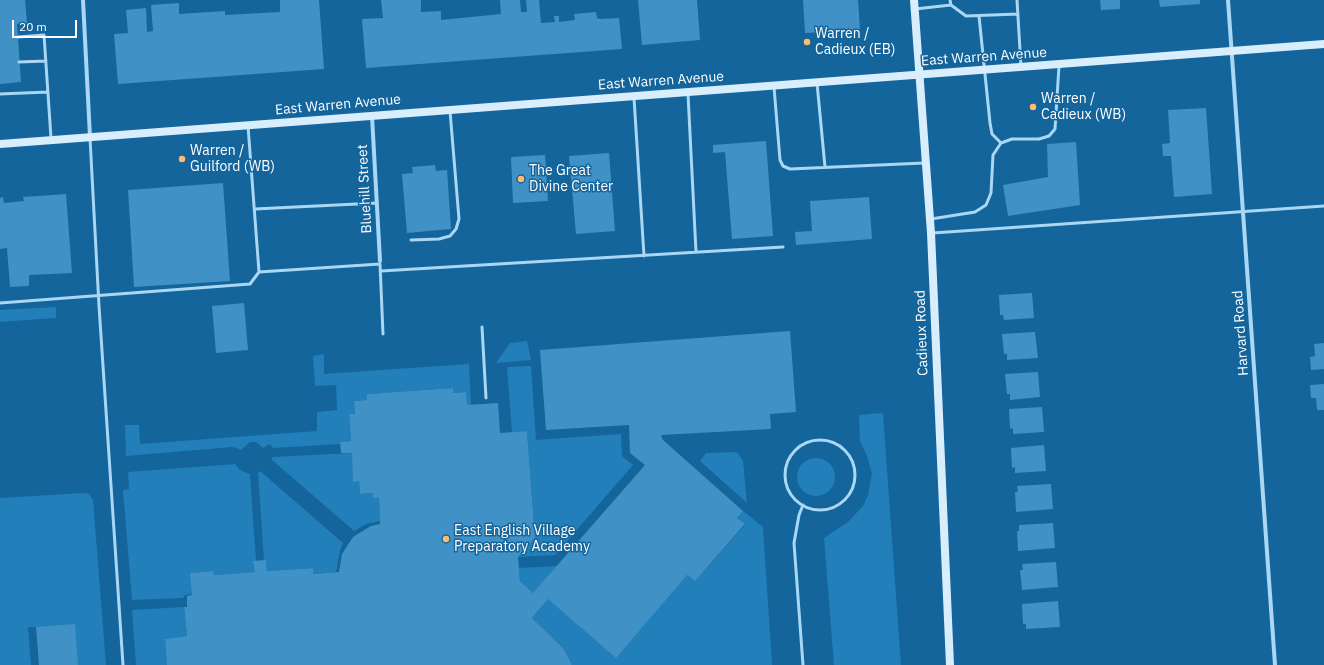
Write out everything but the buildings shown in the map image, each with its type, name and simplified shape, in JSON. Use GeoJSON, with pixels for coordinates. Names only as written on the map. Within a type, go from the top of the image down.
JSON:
{"type":"FeatureCollection","features":[{"type":"Feature","properties":{"kind":"main road","name":"Cadieux Road"},"geometry":{"type":"LineString","coordinates":[[914,0],[931,233],[950,665]]}},
{"type":"Feature","properties":{"kind":"main road","name":"East Warren Avenue"},"geometry":{"type":"LineString","coordinates":[[0,144],[1324,44]]}},
{"type":"Feature","properties":{"kind":"street"},"geometry":{"type":"LineString","coordinates":[[83,0],[90,137]]}},
{"type":"Feature","properties":{"kind":"street","name":"Harvard Road"},"geometry":{"type":"LineString","coordinates":[[1228,0],[1275,665]]}},
{"type":"Feature","properties":{"kind":"street","name":"Bluehill Street"},"geometry":{"type":"LineString","coordinates":[[372,116],[380,262]]}},
{"type":"Feature","properties":{"kind":"lane"},"geometry":{"type":"LineString","coordinates":[[950,0],[951,5],[966,16],[1018,14]]}},
{"type":"Feature","properties":{"kind":"lane"},"geometry":{"type":"LineString","coordinates":[[1018,0],[1021,67]]}},
{"type":"Feature","properties":{"kind":"lane"},"geometry":{"type":"LineString","coordinates":[[915,9],[951,5]]}},
{"type":"Feature","properties":{"kind":"lane"},"geometry":{"type":"LineString","coordinates":[[979,16],[992,134],[1001,143]]}},
{"type":"Feature","properties":{"kind":"lane"},"geometry":{"type":"LineString","coordinates":[[18,37],[44,35],[51,140]]}},
{"type":"Feature","properties":{"kind":"lane"},"geometry":{"type":"LineString","coordinates":[[19,62],[46,60]]}},
{"type":"Feature","properties":{"kind":"lane"},"geometry":{"type":"LineString","coordinates":[[930,219],[975,212],[986,205],[991,193],[993,155],[1001,143],[1012,139],[1039,139],[1049,136],[1055,129],[1059,64]]}},
{"type":"Feature","properties":{"kind":"lane"},"geometry":{"type":"LineString","coordinates":[[817,82],[825,167]]}},
{"type":"Feature","properties":{"kind":"lane"},"geometry":{"type":"LineString","coordinates":[[774,85],[780,160],[783,166],[790,169],[926,163]]}},
{"type":"Feature","properties":{"kind":"lane"},"geometry":{"type":"LineString","coordinates":[[0,94],[48,92]]}},
{"type":"Feature","properties":{"kind":"lane"},"geometry":{"type":"LineString","coordinates":[[688,92],[696,252]]}},
{"type":"Feature","properties":{"kind":"lane"},"geometry":{"type":"LineString","coordinates":[[634,96],[644,256]]}},
{"type":"Feature","properties":{"kind":"lane"},"geometry":{"type":"LineString","coordinates":[[411,240],[439,239],[450,236],[456,229],[459,219],[450,110]]}},
{"type":"Feature","properties":{"kind":"lane"},"geometry":{"type":"LineString","coordinates":[[0,303],[250,284],[259,272],[248,126]]}},
{"type":"Feature","properties":{"kind":"lane"},"geometry":{"type":"LineString","coordinates":[[90,137],[98,296],[123,665]]}},
{"type":"Feature","properties":{"kind":"lane"},"geometry":{"type":"LineString","coordinates":[[255,209],[377,203]]}},
{"type":"Feature","properties":{"kind":"lane"},"geometry":{"type":"LineString","coordinates":[[931,233],[1324,206]]}},
{"type":"Feature","properties":{"kind":"lane"},"geometry":{"type":"LineString","coordinates":[[380,271],[783,247]]}},
{"type":"Feature","properties":{"kind":"lane"},"geometry":{"type":"LineString","coordinates":[[259,272],[380,262],[383,334]]}},
{"type":"Feature","properties":{"kind":"lane"},"geometry":{"type":"LineString","coordinates":[[482,327],[486,398]]}},
{"type":"Feature","properties":{"kind":"lane"},"geometry":{"type":"LineString","coordinates":[[813,440],[825,440],[836,444],[845,451],[851,460],[854,470],[854,481],[850,491],[844,500],[829,508],[813,509],[803,505],[793,498],[787,488],[784,476],[786,464],[792,453],[801,445],[813,440]]}},
{"type":"Feature","properties":{"kind":"lane"},"geometry":{"type":"LineString","coordinates":[[803,505],[799,515],[794,542],[803,665]]}},
{"type":"Feature","properties":{"kind":"shaded area"},"geometry":{"type":"Polygon","coordinates":[[[56,307],[56,318],[0,322],[0,310],[56,307]]]}},
{"type":"Feature","properties":{"kind":"shaded area"},"geometry":{"type":"Polygon","coordinates":[[[527,341],[531,360],[496,363],[510,343],[527,341]]]}},
{"type":"Feature","properties":{"kind":"shaded area"},"geometry":{"type":"Polygon","coordinates":[[[324,354],[324,374],[469,364],[471,405],[467,405],[466,392],[453,393],[452,388],[367,394],[367,400],[354,401],[355,414],[349,414],[351,441],[340,442],[340,444],[273,448],[270,444],[263,448],[256,442],[250,442],[241,450],[233,447],[126,456],[125,425],[139,425],[140,444],[317,431],[317,412],[337,410],[336,385],[315,386],[313,356],[324,354]]]}},
{"type":"Feature","properties":{"kind":"shaded area"},"geometry":{"type":"Polygon","coordinates":[[[531,366],[536,440],[621,434],[622,456],[633,465],[555,555],[518,557],[535,538],[527,431],[512,432],[507,367],[531,366]]]}},
{"type":"Feature","properties":{"kind":"shaded area"},"geometry":{"type":"Polygon","coordinates":[[[883,413],[901,665],[834,665],[824,538],[848,522],[863,506],[868,495],[872,474],[867,456],[860,441],[859,415],[883,413]]]}},
{"type":"Feature","properties":{"kind":"shaded area"},"geometry":{"type":"Polygon","coordinates":[[[737,452],[743,461],[747,503],[700,461],[706,453],[737,452]]]}},
{"type":"Feature","properties":{"kind":"shaded area"},"geometry":{"type":"Polygon","coordinates":[[[352,453],[359,481],[360,494],[373,493],[373,498],[379,498],[380,521],[366,524],[354,531],[271,459],[273,457],[352,453]]]}},
{"type":"Feature","properties":{"kind":"shaded area"},"geometry":{"type":"Polygon","coordinates":[[[816,458],[826,461],[832,467],[835,477],[832,487],[826,493],[816,496],[806,493],[800,487],[797,477],[800,467],[806,461],[816,458]]]}},
{"type":"Feature","properties":{"kind":"shaded area"},"geometry":{"type":"Polygon","coordinates":[[[235,464],[240,470],[250,474],[256,561],[254,561],[255,572],[214,575],[213,571],[191,573],[192,594],[185,595],[183,598],[132,600],[123,490],[129,489],[128,472],[235,464]]]}},
{"type":"Feature","properties":{"kind":"shaded area"},"geometry":{"type":"Polygon","coordinates":[[[260,471],[343,543],[336,572],[313,574],[313,568],[267,571],[266,560],[264,560],[258,473],[260,471]]]}},
{"type":"Feature","properties":{"kind":"shaded area"},"geometry":{"type":"Polygon","coordinates":[[[84,493],[89,494],[93,500],[106,665],[78,665],[36,627],[28,627],[31,665],[0,665],[0,498],[84,493]]]}},
{"type":"Feature","properties":{"kind":"shaded area"},"geometry":{"type":"Polygon","coordinates":[[[743,511],[763,527],[772,665],[572,665],[564,649],[532,618],[548,599],[687,575],[695,581],[745,525],[737,518],[743,511]]]}},
{"type":"Feature","properties":{"kind":"shaded area"},"geometry":{"type":"Polygon","coordinates":[[[558,566],[533,593],[520,581],[519,568],[558,566]]]}},
{"type":"Feature","properties":{"kind":"shaded area"},"geometry":{"type":"Polygon","coordinates":[[[184,607],[187,636],[165,639],[167,665],[136,665],[132,610],[184,607]]]}},
{"type":"Feature","properties":{"kind":"place","name":"Warren / Cadieux (EB)"},"geometry":{"type":"Point","coordinates":[807,42]}},
{"type":"Feature","properties":{"kind":"place","name":"Warren / Cadieux (WB)"},"geometry":{"type":"Point","coordinates":[1033,107]}},
{"type":"Feature","properties":{"kind":"place","name":"Warren / Guilford (WB)"},"geometry":{"type":"Point","coordinates":[182,159]}},
{"type":"Feature","properties":{"kind":"place","name":"The Great Divine Center"},"geometry":{"type":"Point","coordinates":[521,179]}},
{"type":"Feature","properties":{"kind":"place","name":"East English Village Preparatory Academy"},"geometry":{"type":"Point","coordinates":[446,539]}}]}
